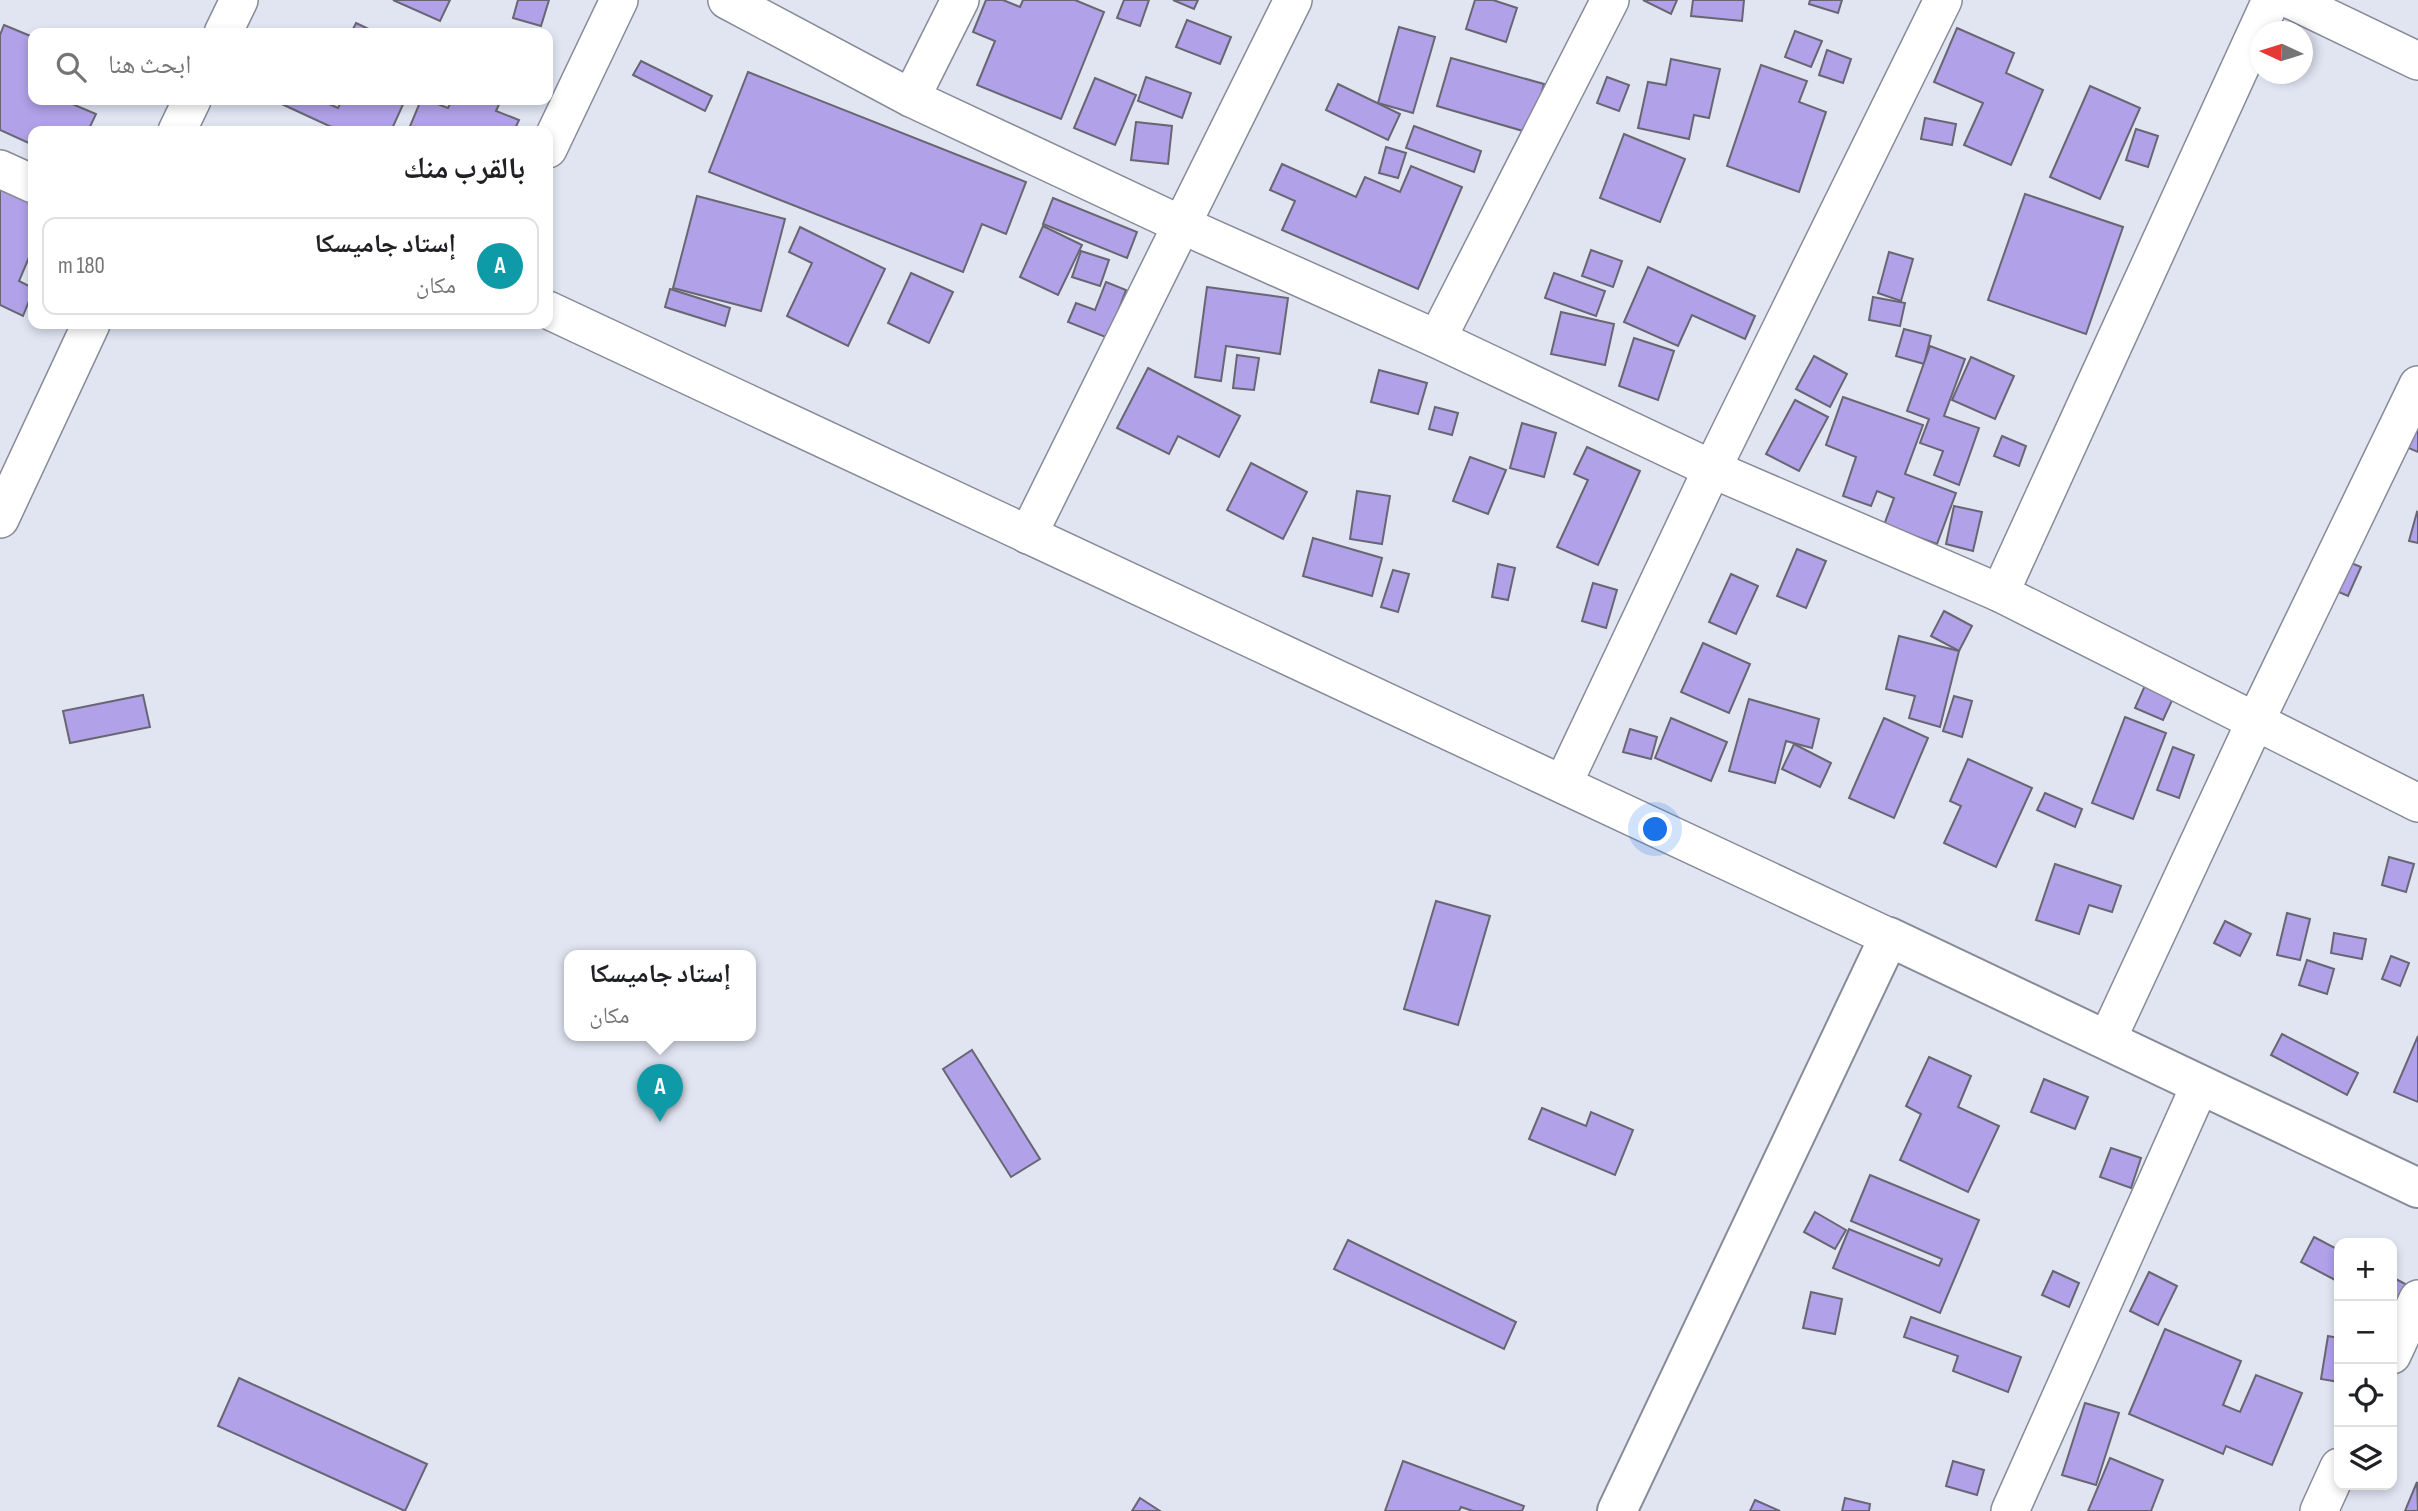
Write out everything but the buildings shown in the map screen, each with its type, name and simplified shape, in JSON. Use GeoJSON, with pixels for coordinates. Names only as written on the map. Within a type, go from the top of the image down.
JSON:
{"type":"FeatureCollection","features":[{"type":"Feature","properties":{"kind":"street"},"geometry":{"type":"LineString","coordinates":[[225,28],[239,0]]}},
{"type":"Feature","properties":{"kind":"street"},"geometry":{"type":"LineString","coordinates":[[553,139],[619,0]]}},
{"type":"Feature","properties":{"kind":"street"},"geometry":{"type":"LineString","coordinates":[[727,0],[911,98],[1182,225],[1437,339],[1712,469],[2000,593],[2418,803]]}},
{"type":"Feature","properties":{"kind":"street"},"geometry":{"type":"LineString","coordinates":[[911,98],[960,0]]}},
{"type":"Feature","properties":{"kind":"street"},"geometry":{"type":"LineString","coordinates":[[1028,535],[1293,0]]}},
{"type":"Feature","properties":{"kind":"street"},"geometry":{"type":"LineString","coordinates":[[1437,339],[1610,0]]}},
{"type":"Feature","properties":{"kind":"street"},"geometry":{"type":"LineString","coordinates":[[1563,784],[1712,469],[1943,0]]}},
{"type":"Feature","properties":{"kind":"street"},"geometry":{"type":"LineString","coordinates":[[2000,593],[2271,0]]}},
{"type":"Feature","properties":{"kind":"street"},"geometry":{"type":"LineString","coordinates":[[2291,0],[2418,61]]}},
{"type":"Feature","properties":{"kind":"street"},"geometry":{"type":"LineString","coordinates":[[179,126],[190,105]]}},
{"type":"Feature","properties":{"kind":"street"},"geometry":{"type":"LineString","coordinates":[[0,169],[28,182]]}},
{"type":"Feature","properties":{"kind":"street"},"geometry":{"type":"LineString","coordinates":[[553,312],[1889,937],[2418,1188]]}},
{"type":"Feature","properties":{"kind":"street"},"geometry":{"type":"LineString","coordinates":[[0,519],[89,329]]}},
{"type":"Feature","properties":{"kind":"street"},"geometry":{"type":"LineString","coordinates":[[2107,1040],[2255,722],[2418,384]]}},
{"type":"Feature","properties":{"kind":"street"},"geometry":{"type":"LineString","coordinates":[[1617,1511],[1889,937]]}},
{"type":"Feature","properties":{"kind":"street"},"geometry":{"type":"LineString","coordinates":[[2010,1511],[2200,1085]]}},
{"type":"Feature","properties":{"kind":"street"},"geometry":{"type":"LineString","coordinates":[[2397,1344],[2418,1299]]}},
{"type":"Feature","properties":{"kind":"street"},"geometry":{"type":"LineString","coordinates":[[2319,1511],[2334,1478]]}},
{"type":"Feature","properties":{"kind":"place","name":"إستاد جاميسكا"},"geometry":{"type":"Point","coordinates":[660,1122]}}]}
